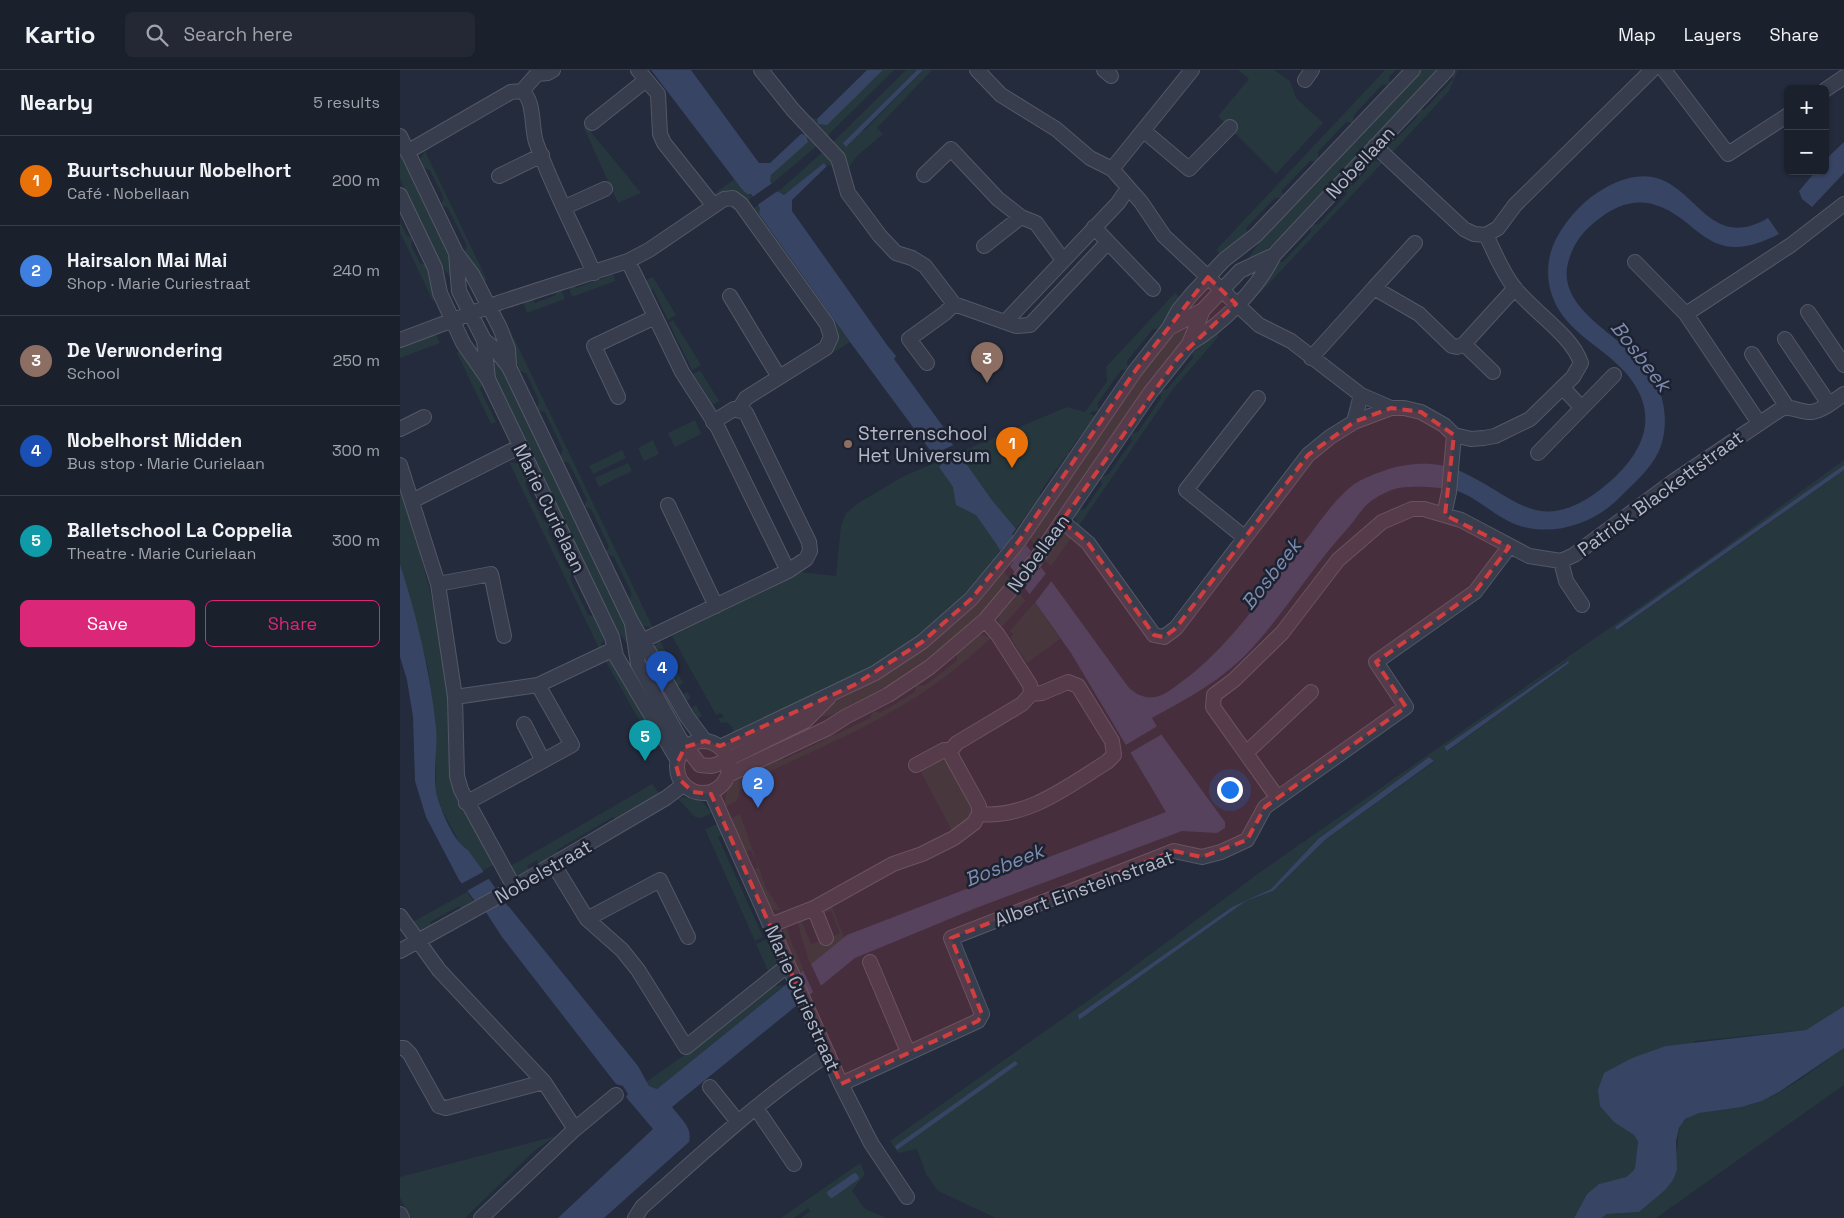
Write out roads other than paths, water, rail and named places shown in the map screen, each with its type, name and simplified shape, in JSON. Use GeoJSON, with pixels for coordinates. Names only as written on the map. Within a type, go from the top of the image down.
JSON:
{"type":"FeatureCollection","features":[{"type":"Feature","properties":{"kind":"street"},"geometry":{"type":"LineString","coordinates":[[522,91],[536,72],[548,73],[553,70]]}},
{"type":"Feature","properties":{"kind":"street"},"geometry":{"type":"LineString","coordinates":[[977,70],[1001,95],[1056,129],[1090,158],[1112,170],[1141,202],[1164,236],[1221,291],[1259,324],[1291,341],[1361,394],[1391,408]]}},
{"type":"Feature","properties":{"kind":"street"},"geometry":{"type":"LineString","coordinates":[[1112,170],[1192,70]]}},
{"type":"Feature","properties":{"kind":"street","name":"Nobellaan"},"geometry":{"type":"LineString","coordinates":[[720,747],[812,702],[829,697],[875,673],[922,642],[971,599],[1019,541],[1135,371],[1169,328],[1178,311],[1230,254],[1256,235],[1413,70]]}},
{"type":"Feature","properties":{"kind":"street","name":"Nobellaan"},"geometry":{"type":"LineString","coordinates":[[1189,344],[1206,334],[1236,304],[1267,268],[1274,254],[1447,70]]}},
{"type":"Feature","properties":{"kind":"street"},"geometry":{"type":"LineString","coordinates":[[1375,146],[1464,229],[1474,234],[1486,235],[1498,228],[1515,205],[1652,70]]}},
{"type":"Feature","properties":{"kind":"street"},"geometry":{"type":"LineString","coordinates":[[1664,70],[1728,154],[1784,118]]}},
{"type":"Feature","properties":{"kind":"street"},"geometry":{"type":"LineString","coordinates":[[769,72],[793,110],[838,158],[848,193],[880,236],[896,253],[925,266],[954,304],[1016,326],[1030,325],[1108,242]]}},
{"type":"Feature","properties":{"kind":"street"},"geometry":{"type":"LineString","coordinates":[[592,123],[642,75],[658,94],[660,134],[664,143],[714,206]]}},
{"type":"Feature","properties":{"kind":"street"},"geometry":{"type":"LineString","coordinates":[[1829,87],[1844,77]]}},
{"type":"Feature","properties":{"kind":"street"},"geometry":{"type":"LineString","coordinates":[[407,152],[511,92],[522,91],[526,94],[529,101],[535,141],[594,273]]}},
{"type":"Feature","properties":{"kind":"street"},"geometry":{"type":"LineString","coordinates":[[1144,131],[1189,170],[1230,127]]}},
{"type":"Feature","properties":{"kind":"street","name":"Marie Curielaan"},"geometry":{"type":"LineString","coordinates":[[400,136],[456,253],[472,274],[489,307],[508,349],[510,367]]}},
{"type":"Feature","properties":{"kind":"street"},"geometry":{"type":"LineString","coordinates":[[924,175],[951,148],[998,200],[1021,217],[1036,223],[1063,260]]}},
{"type":"Feature","properties":{"kind":"street"},"geometry":{"type":"LineString","coordinates":[[499,176],[542,155]]}},
{"type":"Feature","properties":{"kind":"street"},"geometry":{"type":"LineString","coordinates":[[1006,321],[1128,188]]}},
{"type":"Feature","properties":{"kind":"street"},"geometry":{"type":"LineString","coordinates":[[565,207],[605,189]]}},
{"type":"Feature","properties":{"kind":"street","name":"Marie Curielaan"},"geometry":{"type":"LineString","coordinates":[[400,194],[435,268],[440,294],[469,353],[488,379],[521,446],[636,692],[677,759]]}},
{"type":"Feature","properties":{"kind":"street"},"geometry":{"type":"LineString","coordinates":[[400,340],[454,322],[489,307],[628,261],[649,250],[724,200],[733,198],[744,208],[830,330],[831,341],[826,348],[746,398],[739,409]]}},
{"type":"Feature","properties":{"kind":"street"},"geometry":{"type":"LineString","coordinates":[[1686,314],[1791,245],[1844,204]]}},
{"type":"Feature","properties":{"kind":"street"},"geometry":{"type":"LineString","coordinates":[[984,246],[1021,217]]}},
{"type":"Feature","properties":{"kind":"street"},"geometry":{"type":"LineString","coordinates":[[1094,227],[1153,289]]}},
{"type":"Feature","properties":{"kind":"street","name":"Nobellaan"},"geometry":{"type":"LineString","coordinates":[[1169,328],[1203,310],[1240,271],[1256,235]]}},
{"type":"Feature","properties":{"kind":"street"},"geometry":{"type":"LineString","coordinates":[[1062,521],[1088,543],[1154,635],[1164,637],[1176,628],[1308,455],[1330,437],[1354,422],[1391,408],[1404,408],[1421,412],[1444,425],[1454,435],[1471,439],[1495,436],[1530,418],[1563,388],[1579,369],[1579,358],[1568,343],[1515,288],[1505,274],[1486,235]]}},
{"type":"Feature","properties":{"kind":"street"},"geometry":{"type":"LineString","coordinates":[[1311,358],[1415,243]]}},
{"type":"Feature","properties":{"kind":"street","name":"Marie Curielaan"},"geometry":{"type":"LineString","coordinates":[[456,253],[459,291]]}},
{"type":"Feature","properties":{"kind":"street","name":"Nobellaan"},"geometry":{"type":"LineString","coordinates":[[1240,271],[1274,254]]}},
{"type":"Feature","properties":{"kind":"street"},"geometry":{"type":"LineString","coordinates":[[628,261],[682,372],[713,422],[788,571]]}},
{"type":"Feature","properties":{"kind":"street"},"geometry":{"type":"LineString","coordinates":[[1635,262],[1686,314],[1759,423]]}},
{"type":"Feature","properties":{"kind":"street","name":"Marie Curielaan"},"geometry":{"type":"LineString","coordinates":[[435,268],[459,291],[484,340],[488,379]]}},
{"type":"Feature","properties":{"kind":"street"},"geometry":{"type":"LineString","coordinates":[[1374,288],[1419,314],[1452,346],[1457,347],[1464,344],[1515,288]]}},
{"type":"Feature","properties":{"kind":"street"},"geometry":{"type":"LineString","coordinates":[[730,296],[779,377]]}},
{"type":"Feature","properties":{"kind":"street"},"geometry":{"type":"LineString","coordinates":[[927,363],[910,339],[954,304]]}},
{"type":"Feature","properties":{"kind":"street","name":"Nobellaan"},"geometry":{"type":"LineString","coordinates":[[711,792],[720,788],[728,776],[828,728],[888,694],[924,671],[985,620],[1034,562],[1150,393],[1189,344],[1203,310]]}},
{"type":"Feature","properties":{"kind":"street"},"geometry":{"type":"LineString","coordinates":[[1808,312],[1844,365]]}},
{"type":"Feature","properties":{"kind":"street"},"geometry":{"type":"LineString","coordinates":[[618,397],[594,346],[655,317]]}},
{"type":"Feature","properties":{"kind":"street"},"geometry":{"type":"LineString","coordinates":[[1785,339],[1829,404]]}},
{"type":"Feature","properties":{"kind":"street","name":"Marie Curielaan"},"geometry":{"type":"LineString","coordinates":[[484,340],[495,349],[510,367],[631,621],[644,640],[687,717],[705,741]]}},
{"type":"Feature","properties":{"kind":"street"},"geometry":{"type":"LineString","coordinates":[[1464,344],[1493,372]]}},
{"type":"Feature","properties":{"kind":"street"},"geometry":{"type":"LineString","coordinates":[[1752,354],[1787,407],[1811,412],[1829,404],[1844,394]]}},
{"type":"Feature","properties":{"kind":"street"},"geometry":{"type":"LineString","coordinates":[[1538,453],[1614,376]]}},
{"type":"Feature","properties":{"kind":"street"},"geometry":{"type":"LineString","coordinates":[[1563,388],[1582,408]]}},
{"type":"Feature","properties":{"kind":"street"},"geometry":{"type":"LineString","coordinates":[[1354,422],[1361,394]]}},
{"type":"Feature","properties":{"kind":"street"},"geometry":{"type":"LineString","coordinates":[[1244,537],[1186,490],[1258,398]]}},
{"type":"Feature","properties":{"kind":"street","name":"Patrick Blackettstraat"},"geometry":{"type":"LineString","coordinates":[[1277,797],[1213,707],[1214,695],[1234,680],[1282,633],[1332,565],[1370,531],[1382,522],[1412,509],[1424,509],[1460,520],[1529,556],[1560,561],[1574,555],[1674,481],[1759,423],[1787,407]]}},
{"type":"Feature","properties":{"kind":"street"},"geometry":{"type":"LineString","coordinates":[[644,640],[788,571],[806,559],[810,551],[809,542],[746,413],[739,409],[729,411],[713,422]]}},
{"type":"Feature","properties":{"kind":"street"},"geometry":{"type":"LineString","coordinates":[[400,429],[424,418]]}},
{"type":"Feature","properties":{"kind":"street"},"geometry":{"type":"LineString","coordinates":[[1444,515],[1449,492],[1454,435]]}},
{"type":"Feature","properties":{"kind":"street"},"geometry":{"type":"LineString","coordinates":[[412,500],[521,446]]}},
{"type":"Feature","properties":{"kind":"street"},"geometry":{"type":"LineString","coordinates":[[400,465],[438,584],[455,697],[457,776],[466,803],[514,888]]}},
{"type":"Feature","properties":{"kind":"street"},"geometry":{"type":"LineString","coordinates":[[668,505],[716,606]]}},
{"type":"Feature","properties":{"kind":"street","name":"Albert Einsteinstraat"},"geometry":{"type":"LineString","coordinates":[[840,1084],[978,1021],[982,1014],[951,938],[1174,851],[1202,857],[1222,852],[1247,840],[1265,806],[1406,707],[1376,662],[1476,592],[1509,547]]}},
{"type":"Feature","properties":{"kind":"street","name":"Patrick Blackettstraat"},"geometry":{"type":"LineString","coordinates":[[1560,561],[1566,581],[1582,605]]}},
{"type":"Feature","properties":{"kind":"street"},"geometry":{"type":"LineString","coordinates":[[438,584],[491,574],[504,636]]}},
{"type":"Feature","properties":{"kind":"street"},"geometry":{"type":"LineString","coordinates":[[985,620],[998,635],[1025,678],[1031,694]]}},
{"type":"Feature","properties":{"kind":"street","name":"Marie Curielaan"},"geometry":{"type":"LineString","coordinates":[[631,621],[638,664],[685,747]]}},
{"type":"Feature","properties":{"kind":"street"},"geometry":{"type":"LineString","coordinates":[[455,697],[538,685],[613,643]]}},
{"type":"Feature","properties":{"kind":"street","name":"Marie Curielaan"},"geometry":{"type":"LineString","coordinates":[[613,643],[638,664]]}},
{"type":"Feature","properties":{"kind":"street"},"geometry":{"type":"LineString","coordinates":[[771,925],[814,908],[886,868],[954,838],[974,823],[979,814],[979,806],[952,757],[951,750],[956,743],[1022,704],[1031,694],[1042,693],[1068,682],[1078,686],[1112,741],[1114,754],[1107,762],[1030,807],[1015,812],[979,814]]}},
{"type":"Feature","properties":{"kind":"street"},"geometry":{"type":"LineString","coordinates":[[466,803],[572,745],[538,685]]}},
{"type":"Feature","properties":{"kind":"street"},"geometry":{"type":"LineString","coordinates":[[1246,754],[1310,692]]}},
{"type":"Feature","properties":{"kind":"street","name":"Nobellaan"},"geometry":{"type":"LineString","coordinates":[[685,747],[700,765],[711,766],[805,721],[829,697]]}},
{"type":"Feature","properties":{"kind":"street","name":"Nobellaan"},"geometry":{"type":"LineString","coordinates":[[805,721],[845,717]]}},
{"type":"Feature","properties":{"kind":"street"},"geometry":{"type":"LineString","coordinates":[[524,724],[543,761]]}},
{"type":"Feature","properties":{"kind":"street"},"geometry":{"type":"LineString","coordinates":[[711,792],[693,792],[683,785],[677,775],[677,759],[685,747],[694,742],[705,741],[720,747],[728,759],[728,776]]}},
{"type":"Feature","properties":{"kind":"street"},"geometry":{"type":"LineString","coordinates":[[916,765],[944,750],[951,750]]}},
{"type":"Feature","properties":{"kind":"street","name":"Nobelstraat"},"geometry":{"type":"LineString","coordinates":[[400,951],[554,865],[666,798],[683,785]]}},
{"type":"Feature","properties":{"kind":"street","name":"Marie Curiestraat"},"geometry":{"type":"LineString","coordinates":[[711,792],[840,1084],[871,1143],[907,1197]]}},
{"type":"Feature","properties":{"kind":"street"},"geometry":{"type":"LineString","coordinates":[[554,865],[587,919],[622,950],[638,970],[686,1048],[789,971]]}},
{"type":"Feature","properties":{"kind":"street"},"geometry":{"type":"LineString","coordinates":[[587,919],[660,880],[688,937]]}},
{"type":"Feature","properties":{"kind":"street"},"geometry":{"type":"LineString","coordinates":[[814,908],[826,938]]}},
{"type":"Feature","properties":{"kind":"street"},"geometry":{"type":"LineString","coordinates":[[400,916],[439,970],[544,1082],[575,1129]]}},
{"type":"Feature","properties":{"kind":"street"},"geometry":{"type":"LineString","coordinates":[[870,962],[908,1052]]}},
{"type":"Feature","properties":{"kind":"street"},"geometry":{"type":"LineString","coordinates":[[400,1048],[410,1054],[440,1106],[446,1108],[544,1082]]}},
{"type":"Feature","properties":{"kind":"street"},"geometry":{"type":"LineString","coordinates":[[635,1218],[642,1207],[738,1122],[828,1054]]}},
{"type":"Feature","properties":{"kind":"street"},"geometry":{"type":"LineString","coordinates":[[710,1087],[738,1122]]}},
{"type":"Feature","properties":{"kind":"street"},"geometry":{"type":"LineString","coordinates":[[482,1218],[575,1129],[616,1094]]}},
{"type":"Feature","properties":{"kind":"street"},"geometry":{"type":"LineString","coordinates":[[756,1108],[794,1164]]}},
{"type":"Feature","properties":{"kind":"street"},"geometry":{"type":"LineString","coordinates":[[400,1214],[402,1218]]}},
{"type":"Feature","properties":{"kind":"water"},"geometry":{"type":"Polygon","coordinates":[[[651,70],[691,70],[759,163],[770,163],[801,134],[806,135],[808,142],[771,175],[770,181],[777,191],[784,195],[824,163],[827,166],[792,200],[792,211],[896,356],[894,359],[947,432],[951,442],[991,499],[1016,529],[1012,534],[1023,549],[1026,545],[1031,551],[1028,555],[1039,570],[1041,567],[1129,688],[1144,697],[1158,696],[1168,692],[1217,651],[1249,614],[1331,507],[1350,487],[1365,478],[1404,465],[1433,464],[1460,471],[1513,501],[1528,508],[1544,511],[1560,510],[1579,503],[1601,489],[1628,463],[1637,450],[1643,435],[1645,420],[1643,404],[1637,388],[1618,365],[1568,322],[1555,303],[1549,281],[1549,259],[1557,237],[1572,215],[1591,197],[1605,188],[1634,177],[1657,178],[1675,188],[1707,215],[1723,225],[1743,227],[1768,218],[1779,234],[1746,246],[1725,246],[1705,237],[1664,208],[1642,202],[1630,203],[1619,207],[1596,221],[1578,240],[1568,263],[1567,280],[1572,295],[1582,310],[1638,358],[1649,370],[1659,389],[1664,409],[1664,431],[1659,451],[1636,482],[1608,508],[1596,516],[1568,527],[1553,529],[1524,527],[1510,522],[1463,493],[1444,488],[1401,488],[1389,491],[1375,498],[1361,511],[1277,618],[1242,659],[1206,687],[1152,718],[1163,737],[1225,822],[1225,828],[1217,833],[1182,831],[976,908],[855,958],[672,1107],[687,1127],[690,1137],[689,1142],[604,1218],[558,1218],[653,1129],[626,1097],[628,1094],[623,1086],[616,1084],[502,937],[478,900],[475,901],[459,880],[426,817],[415,781],[413,717],[407,680],[400,657],[400,564],[412,604],[426,665],[436,727],[436,791],[448,824],[496,889],[494,891],[502,904],[504,902],[510,908],[638,1066],[649,1086],[657,1089],[847,935],[1166,812],[1071,653],[1025,588],[1028,583],[1018,569],[1015,573],[1010,566],[1013,562],[1002,548],[1000,551],[976,515],[956,505],[953,487],[939,467],[941,465],[759,214],[760,208],[751,194],[747,194],[741,188],[651,70]]]}},
{"type":"Feature","properties":{"kind":"water"},"geometry":{"type":"Polygon","coordinates":[[[867,70],[883,70],[827,125],[818,124],[817,119],[867,70]]]}},
{"type":"Feature","properties":{"kind":"water"},"geometry":{"type":"Polygon","coordinates":[[[917,70],[923,70],[846,147],[843,143],[917,70]]]}},
{"type":"Feature","properties":{"kind":"water"},"geometry":{"type":"Polygon","coordinates":[[[1844,142],[1844,173],[1812,207],[1802,199],[1799,191],[1813,175],[1829,175],[1829,156],[1844,142]]]}},
{"type":"Feature","properties":{"kind":"water"},"geometry":{"type":"Polygon","coordinates":[[[1844,465],[1844,470],[1617,630],[1615,627],[1844,465]]]}},
{"type":"Feature","properties":{"kind":"water"},"geometry":{"type":"Polygon","coordinates":[[[1568,661],[1569,663],[1447,751],[1444,747],[1568,661]]]}},
{"type":"Feature","properties":{"kind":"water"},"geometry":{"type":"Polygon","coordinates":[[[1429,757],[1434,761],[1326,839],[1273,891],[1246,901],[1079,1020],[1078,1015],[1232,907],[1271,889],[1318,839],[1429,757]]]}},
{"type":"Feature","properties":{"kind":"water"},"geometry":{"type":"Polygon","coordinates":[[[1844,1006],[1844,1048],[1779,1092],[1762,1101],[1742,1107],[1699,1113],[1685,1119],[1679,1128],[1676,1141],[1677,1170],[1673,1180],[1665,1190],[1639,1212],[1607,1214],[1602,1218],[1574,1218],[1587,1194],[1599,1184],[1626,1177],[1635,1168],[1638,1142],[1634,1135],[1614,1122],[1600,1106],[1598,1090],[1604,1073],[1632,1058],[1666,1046],[1806,1030],[1844,1006]]]}},
{"type":"Feature","properties":{"kind":"water"},"geometry":{"type":"Polygon","coordinates":[[[1015,1061],[1018,1064],[897,1150],[895,1146],[1015,1061]]]}},
{"type":"Feature","properties":{"kind":"waterway"},"geometry":{"type":"LineString","coordinates":[[855,1175],[857,1178],[832,1196],[829,1193],[855,1175]]}},
{"type":"Feature","properties":{"kind":"place","name":"De Verwondering"},"geometry":{"type":"Point","coordinates":[987,383]}},
{"type":"Feature","properties":{"kind":"place","name":"Sterrenschool Het Universum"},"geometry":{"type":"Point","coordinates":[848,444]}},
{"type":"Feature","properties":{"kind":"place","name":"Buurtschuuur Nobelhort"},"geometry":{"type":"Point","coordinates":[1012,468]}},
{"type":"Feature","properties":{"kind":"place","name":"Nobelhorst Midden"},"geometry":{"type":"Point","coordinates":[662,692]}},
{"type":"Feature","properties":{"kind":"place","name":"Balletschool La Coppelia"},"geometry":{"type":"Point","coordinates":[645,761]}},
{"type":"Feature","properties":{"kind":"place","name":"Hairsalon Mai Mai"},"geometry":{"type":"Point","coordinates":[758,808]}},
{"type":"Feature","properties":{"kind":"water label","name":"Bosbeek"},"geometry":{"type":"Point","coordinates":[1641,356]}},
{"type":"Feature","properties":{"kind":"water label","name":"Bosbeek"},"geometry":{"type":"Point","coordinates":[1271,574]}},
{"type":"Feature","properties":{"kind":"water label","name":"Bosbeek"},"geometry":{"type":"Point","coordinates":[1004,865]}}]}
